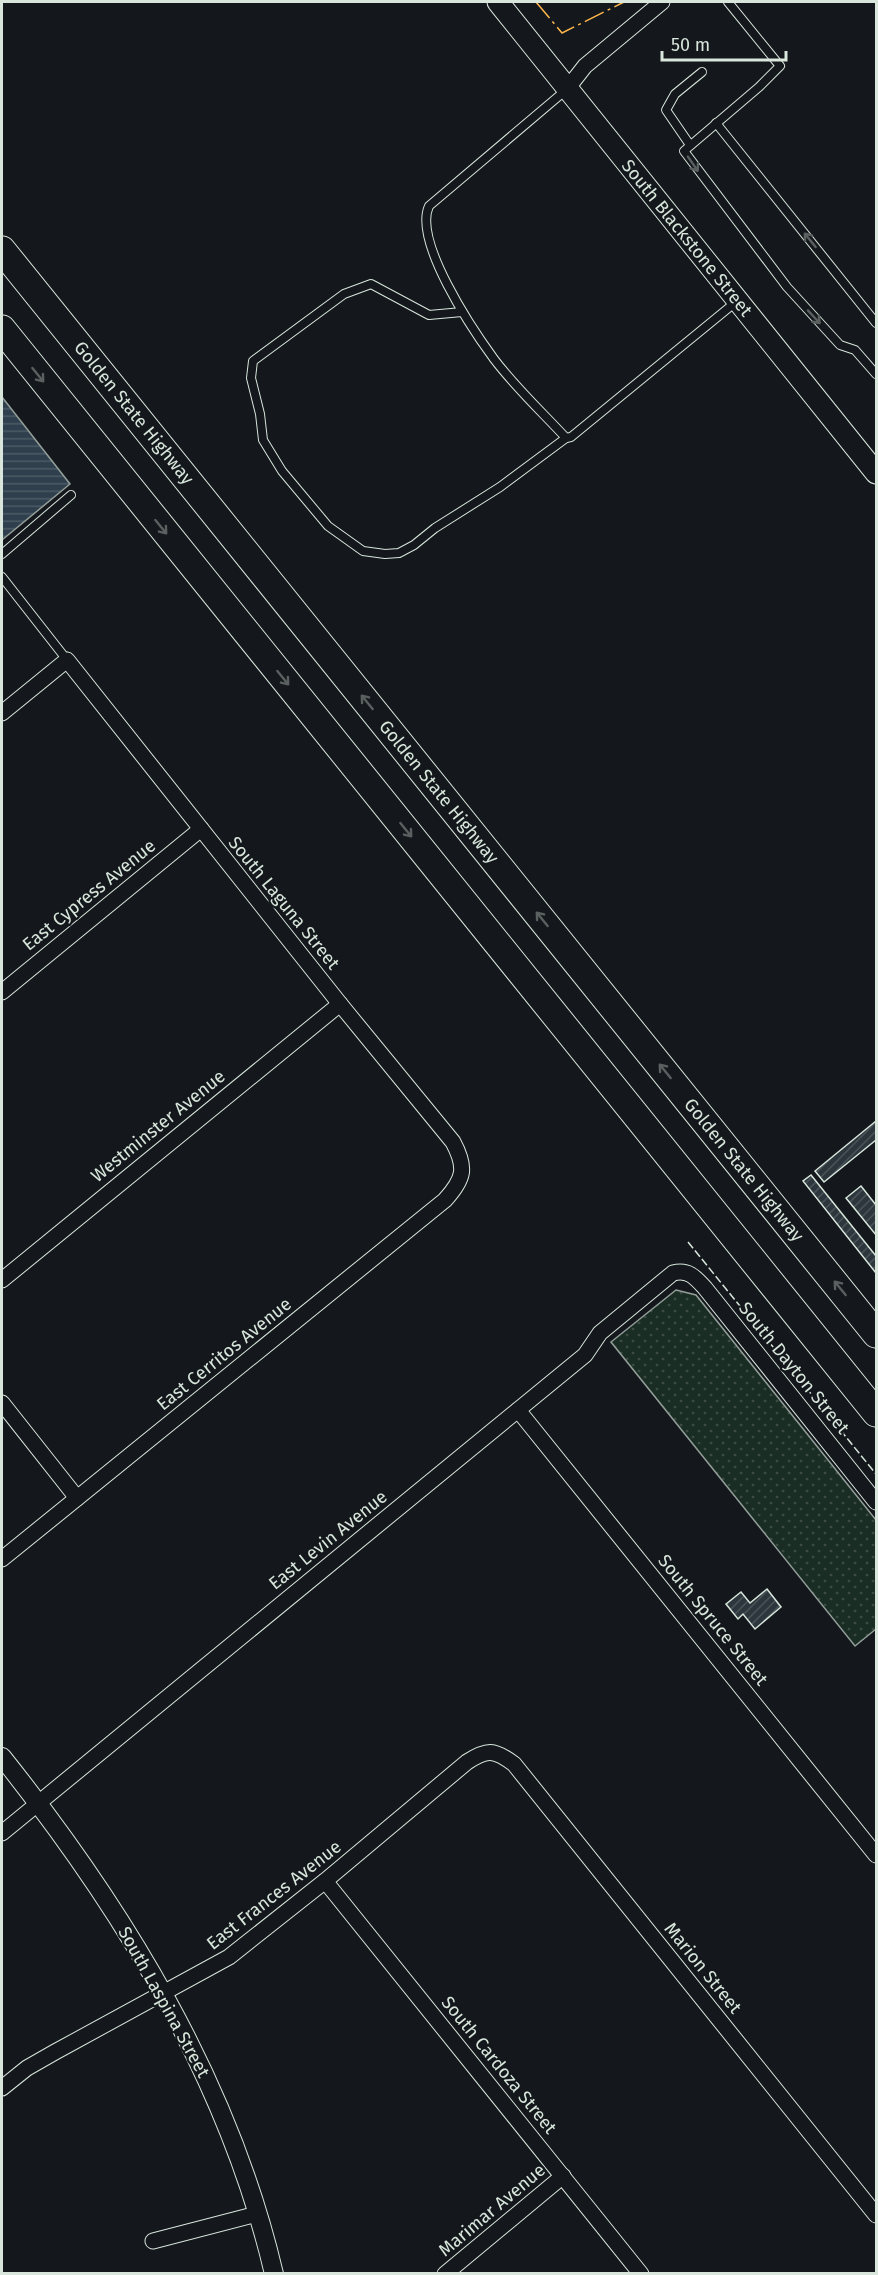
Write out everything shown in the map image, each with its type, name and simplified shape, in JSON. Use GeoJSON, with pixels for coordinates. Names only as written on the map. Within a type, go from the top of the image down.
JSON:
{"type":"FeatureCollection","features":[{"type":"Feature","properties":{"kind":"highway","name":"Golden State Highway"},"geometry":{"type":"LineString","coordinates":[[2,250],[876,1334]]}},
{"type":"Feature","properties":{"kind":"highway"},"geometry":{"type":"LineString","coordinates":[[2,329],[876,1413]]}},
{"type":"Feature","properties":{"kind":"main road","name":"South Blackstone Street"},"geometry":{"type":"LineString","coordinates":[[498,2],[876,473]]}},
{"type":"Feature","properties":{"kind":"street"},"geometry":{"type":"LineString","coordinates":[[567,89],[585,66],[662,2]]}},
{"type":"Feature","properties":{"kind":"street"},"geometry":{"type":"LineString","coordinates":[[2,713],[67,660]]}},
{"type":"Feature","properties":{"kind":"street","name":"South Laguna Street"},"geometry":{"type":"LineString","coordinates":[[67,660],[340,1004],[453,1142],[461,1156],[462,1173]]}},
{"type":"Feature","properties":{"kind":"street","name":"East Cypress Avenue"},"geometry":{"type":"LineString","coordinates":[[2,992],[201,829]]}},
{"type":"Feature","properties":{"kind":"street","name":"Westminster Avenue"},"geometry":{"type":"LineString","coordinates":[[2,1280],[340,1004]]}},
{"type":"Feature","properties":{"kind":"street","name":"East Cerritos Avenue"},"geometry":{"type":"LineString","coordinates":[[2,1559],[445,1200],[458,1186],[462,1173]]}},
{"type":"Feature","properties":{"kind":"street","name":"South Dayton Street"},"geometry":{"type":"LineString","coordinates":[[673,1273],[681,1271],[689,1273],[705,1288],[876,1502]]}},
{"type":"Feature","properties":{"kind":"street","name":"East Levin Avenue"},"geometry":{"type":"LineString","coordinates":[[2,1833],[585,1355],[600,1333],[673,1273]]}},
{"type":"Feature","properties":{"kind":"street"},"geometry":{"type":"LineString","coordinates":[[2,1402],[78,1498]]}},
{"type":"Feature","properties":{"kind":"street","name":"South Spruce Street"},"geometry":{"type":"LineString","coordinates":[[518,1410],[876,1855]]}},
{"type":"Feature","properties":{"kind":"street","name":"East Frances Avenue"},"geometry":{"type":"LineString","coordinates":[[2,2088],[27,2068],[229,1957],[325,1881],[467,1762],[480,1753],[494,1751]]}},
{"type":"Feature","properties":{"kind":"street","name":"Marion Street"},"geometry":{"type":"LineString","coordinates":[[494,1751],[514,1764],[876,2215]]}},
{"type":"Feature","properties":{"kind":"street","name":"South Laspina Street"},"geometry":{"type":"LineString","coordinates":[[2,1757],[108,1901],[164,1993],[211,2090],[243,2169],[274,2274]]}},
{"type":"Feature","properties":{"kind":"street","name":"South Cardoza Street"},"geometry":{"type":"LineString","coordinates":[[325,1881],[641,2274]]}},
{"type":"Feature","properties":{"kind":"street","name":"Marimar Avenue"},"geometry":{"type":"LineString","coordinates":[[445,2274],[563,2176]]}},
{"type":"Feature","properties":{"kind":"street"},"geometry":{"type":"LineString","coordinates":[[153,2241],[257,2214]]}},
{"type":"Feature","properties":{"kind":"lane"},"geometry":{"type":"LineString","coordinates":[[728,2],[780,66],[759,87],[684,151],[787,287],[840,345],[855,350],[876,374]]}},
{"type":"Feature","properties":{"kind":"lane"},"geometry":{"type":"LineString","coordinates":[[690,145],[666,110],[675,94],[702,72]]}},
{"type":"Feature","properties":{"kind":"lane"},"geometry":{"type":"LineString","coordinates":[[566,438],[495,360],[462,312],[429,245],[425,215],[429,206],[567,89]]}},
{"type":"Feature","properties":{"kind":"lane"},"geometry":{"type":"LineString","coordinates":[[716,123],[875,321]]}},
{"type":"Feature","properties":{"kind":"lane"},"geometry":{"type":"LineString","coordinates":[[462,312],[429,315],[371,284],[344,294],[253,361],[250,378],[260,414],[263,440],[282,471],[328,526],[363,551],[399,553],[414,545],[435,528],[500,487],[566,438],[571,437],[738,301]]}},
{"type":"Feature","properties":{"kind":"lane"},"geometry":{"type":"LineString","coordinates":[[2,554],[71,495]]}},
{"type":"Feature","properties":{"kind":"lane"},"geometry":{"type":"LineString","coordinates":[[2,577],[67,660]]}},
{"type":"Feature","properties":{"kind":"green space"},"geometry":{"type":"Polygon","coordinates":[[[676,1290],[696,1295],[876,1520],[876,1629],[855,1646],[611,1342],[676,1290]]]}},
{"type":"Feature","properties":{"kind":"water"},"geometry":{"type":"Polygon","coordinates":[[[2,397],[70,484],[2,540],[2,397]]]}},
{"type":"Feature","properties":{"kind":"building"},"geometry":{"type":"Polygon","coordinates":[[[876,1121],[876,1140],[824,1182],[815,1171],[876,1121]]]}},
{"type":"Feature","properties":{"kind":"building"},"geometry":{"type":"Polygon","coordinates":[[[811,1175],[876,1256],[876,1273],[803,1181],[811,1175]]]}},
{"type":"Feature","properties":{"kind":"building"},"geometry":{"type":"Polygon","coordinates":[[[861,1186],[876,1205],[876,1235],[846,1198],[861,1186]]]}},
{"type":"Feature","properties":{"kind":"building"},"geometry":{"type":"Polygon","coordinates":[[[767,1589],[781,1607],[755,1629],[743,1614],[738,1619],[726,1604],[741,1592],[750,1603],[767,1589]]]}},
{"type":"Feature","properties":{"kind":"fence"},"geometry":{"type":"LineString","coordinates":[[688,1242],[876,1474]]}},
{"type":"Feature","properties":{"kind":"power"},"geometry":{"type":"LineString","coordinates":[[536,2],[562,33],[624,2]]}}]}
